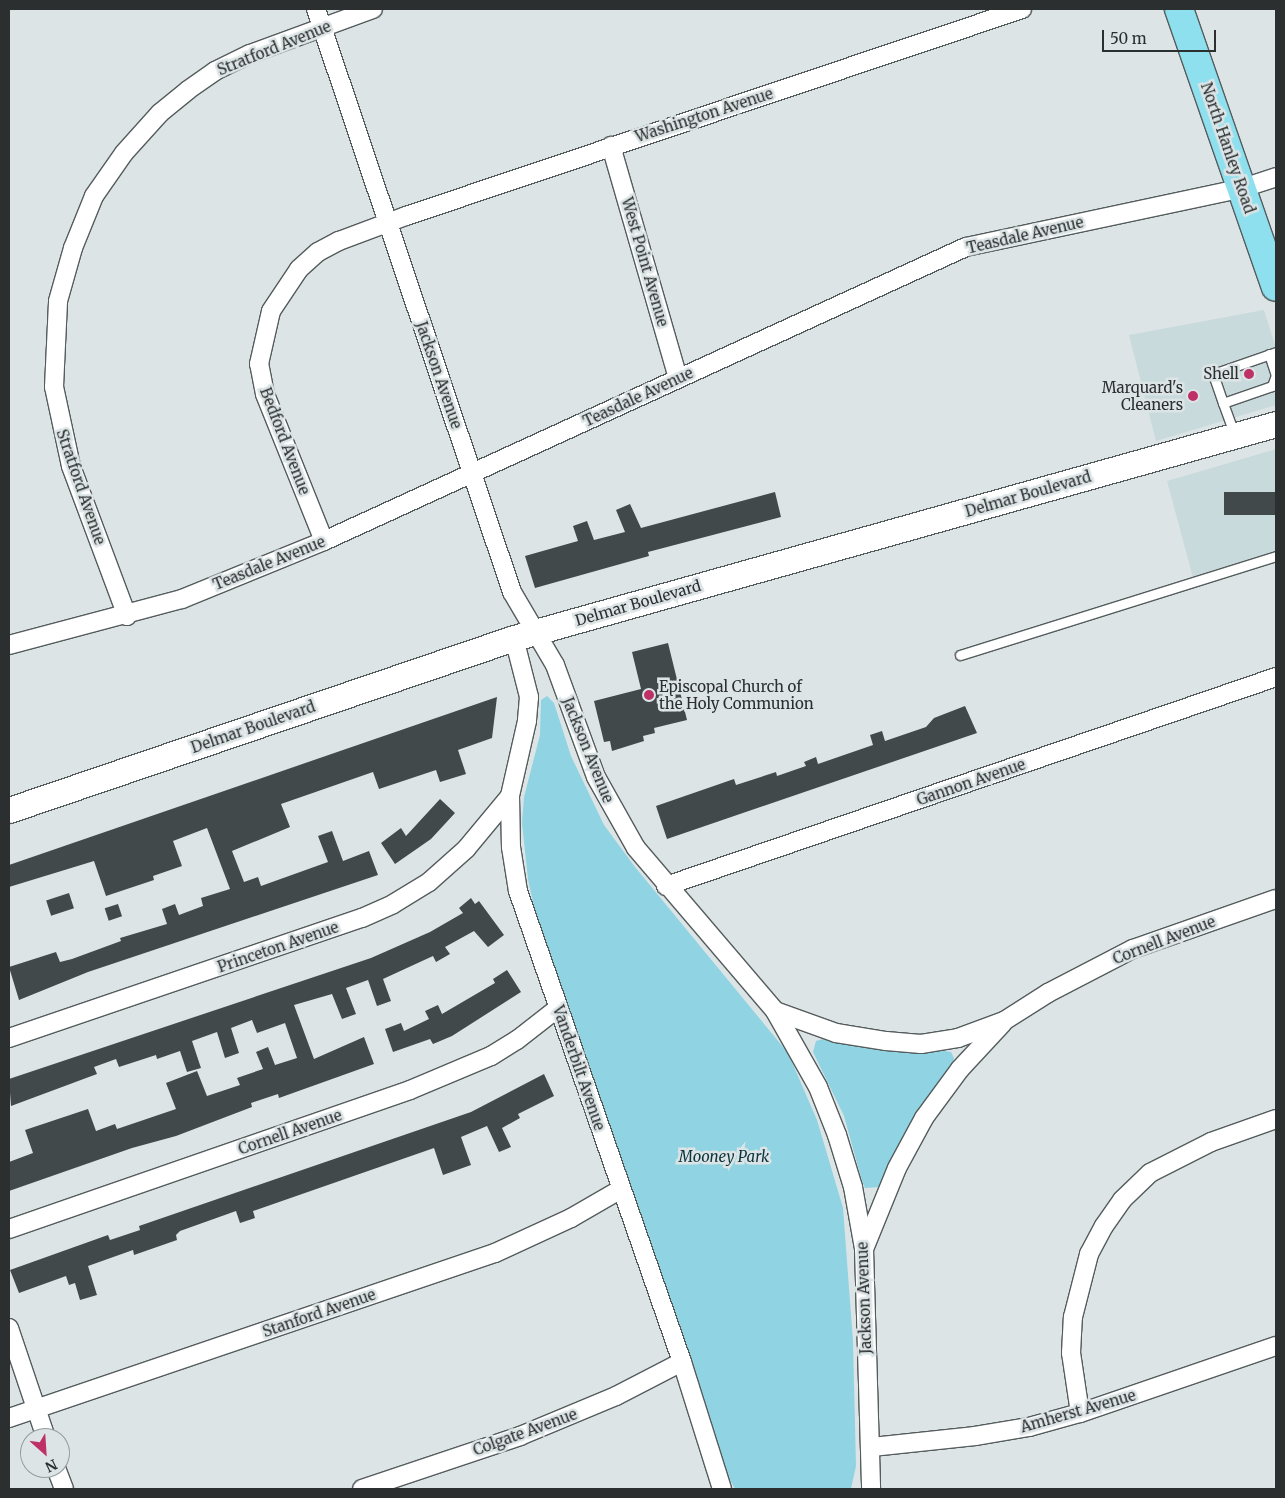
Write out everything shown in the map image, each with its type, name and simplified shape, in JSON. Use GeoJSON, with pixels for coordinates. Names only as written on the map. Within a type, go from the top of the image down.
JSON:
{"type":"FeatureCollection","features":[{"type":"Feature","properties":{"kind":"main road","name":"North Hanley Road"},"geometry":{"type":"LineString","coordinates":[[1179,9],[1276,287]]}},
{"type":"Feature","properties":{"kind":"main road","name":"Delmar Boulevard"},"geometry":{"type":"LineString","coordinates":[[9,810],[525,635],[1276,424]]}},
{"type":"Feature","properties":{"kind":"street","name":"Jackson Avenue"},"geometry":{"type":"LineString","coordinates":[[316,9],[525,635],[555,665],[581,741],[614,814],[636,848],[666,886],[775,1011],[818,1087],[837,1135],[852,1187],[864,1249],[866,1347],[872,1446],[871,1489]]}},
{"type":"Feature","properties":{"kind":"street","name":"Stratford Avenue"},"geometry":{"type":"LineString","coordinates":[[127,616],[71,466],[54,386],[58,301],[73,248],[94,196],[124,153],[160,113],[215,71],[372,9]]}},
{"type":"Feature","properties":{"kind":"street","name":"Washington Avenue"},"geometry":{"type":"LineString","coordinates":[[388,223],[1022,9]]}},
{"type":"Feature","properties":{"kind":"street","name":"West Point Avenue"},"geometry":{"type":"LineString","coordinates":[[612,146],[678,378]]}},
{"type":"Feature","properties":{"kind":"street","name":"Teasdale Avenue"},"geometry":{"type":"LineString","coordinates":[[9,645],[127,616],[182,599],[324,541],[473,475],[678,378],[966,247],[1243,188],[1276,177]]}},
{"type":"Feature","properties":{"kind":"street","name":"Bedford Avenue"},"geometry":{"type":"LineString","coordinates":[[324,541],[265,394],[259,364],[263,336],[271,311],[299,269],[318,252],[339,241],[388,223]]}},
{"type":"Feature","properties":{"kind":"street","name":"Vanderbilt Avenue"},"geometry":{"type":"LineString","coordinates":[[525,635],[529,697],[510,796],[511,847],[518,891],[682,1362],[722,1489]]}},
{"type":"Feature","properties":{"kind":"street","name":"Gannon Avenue"},"geometry":{"type":"LineString","coordinates":[[666,886],[1276,677]]}},
{"type":"Feature","properties":{"kind":"street","name":"Princeton Avenue"},"geometry":{"type":"LineString","coordinates":[[9,1038],[362,918],[393,904],[429,882],[466,848],[510,796]]}},
{"type":"Feature","properties":{"kind":"street","name":"Cornell Avenue"},"geometry":{"type":"LineString","coordinates":[[864,1249],[897,1168],[924,1118],[960,1069],[1004,1022],[1048,993],[1133,949],[1276,899]]}},
{"type":"Feature","properties":{"kind":"street","name":"Cornell Avenue"},"geometry":{"type":"LineString","coordinates":[[9,1229],[410,1090],[491,1056],[517,1040],[558,1008]]}},
{"type":"Feature","properties":{"kind":"street","name":"Cornell Avenue"},"geometry":{"type":"LineString","coordinates":[[775,1011],[836,1033],[921,1044],[958,1038],[1004,1022]]}},
{"type":"Feature","properties":{"kind":"street"},"geometry":{"type":"LineString","coordinates":[[1080,1413],[1071,1353],[1073,1317],[1089,1254],[1104,1226],[1122,1200],[1150,1173],[1211,1142],[1276,1120]]}},
{"type":"Feature","properties":{"kind":"street","name":"Stanford Avenue"},"geometry":{"type":"LineString","coordinates":[[9,1418],[495,1253],[571,1218],[621,1189]]}},
{"type":"Feature","properties":{"kind":"street"},"geometry":{"type":"LineString","coordinates":[[9,1328],[43,1428]]}},
{"type":"Feature","properties":{"kind":"street","name":"Amherst Avenue"},"geometry":{"type":"LineString","coordinates":[[872,1446],[975,1436],[1080,1413],[1276,1346]]}},
{"type":"Feature","properties":{"kind":"street","name":"Colgate Avenue"},"geometry":{"type":"LineString","coordinates":[[362,1489],[520,1436],[616,1396],[682,1362]]}},
{"type":"Feature","properties":{"kind":"lane"},"geometry":{"type":"LineString","coordinates":[[1223,403],[1239,394],[1259,387],[1272,386],[1276,375],[1273,353],[1251,364],[1231,371],[1213,374],[1223,403],[1235,436]]}},
{"type":"Feature","properties":{"kind":"lane"},"geometry":{"type":"LineString","coordinates":[[960,655],[1276,556]]}},
{"type":"Feature","properties":{"kind":"shaded area"},"geometry":{"type":"Polygon","coordinates":[[[1264,310],[1276,348],[1276,405],[1156,441],[1129,335],[1264,310]]]}},
{"type":"Feature","properties":{"kind":"shaded area"},"geometry":{"type":"Polygon","coordinates":[[[1276,449],[1276,560],[1195,585],[1167,481],[1276,449]]]}},
{"type":"Feature","properties":{"kind":"green space","name":"Mooney Park"},"geometry":{"type":"Polygon","coordinates":[[[547,696],[554,703],[571,756],[604,825],[635,867],[788,1053],[817,1120],[843,1208],[853,1341],[856,1466],[851,1489],[735,1489],[725,1471],[538,926],[528,879],[522,823],[524,797],[540,735],[541,700],[547,696]]]}},
{"type":"Feature","properties":{"kind":"green space"},"geometry":{"type":"Polygon","coordinates":[[[823,1039],[894,1052],[945,1051],[951,1052],[954,1058],[953,1065],[926,1100],[880,1187],[865,1188],[862,1181],[844,1116],[813,1052],[816,1041],[823,1039]]]}},
{"type":"Feature","properties":{"kind":"building"},"geometry":{"type":"Polygon","coordinates":[[[775,492],[781,517],[648,552],[649,556],[535,588],[525,556],[578,541],[573,526],[587,521],[594,540],[625,532],[616,510],[630,504],[641,528],[775,492]]]}},
{"type":"Feature","properties":{"kind":"building"},"geometry":{"type":"Polygon","coordinates":[[[1224,492],[1276,492],[1276,515],[1224,515],[1224,492]]]}},
{"type":"Feature","properties":{"kind":"building","name":"Episcopal Church of the Holy Communion"},"geometry":{"type":"Polygon","coordinates":[[[668,643],[687,720],[654,728],[655,733],[643,736],[644,741],[612,751],[610,741],[604,742],[594,701],[641,689],[632,652],[668,643]]]}},
{"type":"Feature","properties":{"kind":"building"},"geometry":{"type":"Polygon","coordinates":[[[497,697],[492,738],[458,750],[466,774],[440,782],[436,770],[379,789],[373,772],[281,804],[290,827],[232,851],[244,882],[258,877],[261,886],[328,862],[318,836],[332,831],[343,861],[369,851],[378,875],[88,972],[19,1000],[9,967],[56,952],[60,962],[72,959],[121,941],[120,938],[167,924],[162,909],[175,904],[179,915],[203,906],[201,898],[230,889],[207,828],[173,841],[182,866],[153,876],[154,880],[106,896],[94,861],[9,887],[9,865],[497,697]]]}},
{"type":"Feature","properties":{"kind":"building"},"geometry":{"type":"Polygon","coordinates":[[[965,706],[977,733],[667,839],[656,806],[734,779],[736,785],[776,772],[777,776],[806,766],[804,762],[816,757],[818,764],[873,745],[870,735],[882,731],[885,741],[926,727],[934,718],[965,706]]]}},
{"type":"Feature","properties":{"kind":"building"},"geometry":{"type":"Polygon","coordinates":[[[440,799],[455,813],[431,839],[395,864],[381,843],[401,828],[406,836],[440,799]]]}},
{"type":"Feature","properties":{"kind":"building"},"geometry":{"type":"Polygon","coordinates":[[[69,893],[74,908],[51,916],[46,900],[69,893]]]}},
{"type":"Feature","properties":{"kind":"building"},"geometry":{"type":"Polygon","coordinates":[[[471,898],[475,904],[479,901],[504,935],[488,947],[474,931],[445,947],[450,954],[436,962],[433,956],[383,979],[391,1001],[377,1006],[368,980],[346,988],[356,1014],[342,1019],[332,994],[294,1005],[314,1059],[364,1037],[374,1064],[279,1098],[278,1094],[251,1103],[252,1107],[176,1136],[132,1148],[9,1191],[9,1162],[33,1153],[25,1130],[88,1109],[96,1131],[115,1124],[117,1129],[176,1109],[166,1083],[197,1071],[207,1096],[240,1085],[237,1078],[263,1069],[256,1052],[268,1047],[275,1065],[297,1058],[285,1023],[257,1033],[252,1020],[231,1028],[239,1053],[225,1058],[217,1032],[192,1041],[201,1068],[187,1072],[180,1051],[157,1059],[156,1055],[119,1067],[116,1059],[94,1067],[97,1074],[11,1106],[9,1079],[371,958],[430,932],[463,913],[459,908],[471,898]]]}},
{"type":"Feature","properties":{"kind":"building"},"geometry":{"type":"Polygon","coordinates":[[[118,904],[122,916],[109,921],[105,908],[118,904]]]}},
{"type":"Feature","properties":{"kind":"building"},"geometry":{"type":"Polygon","coordinates":[[[507,970],[521,992],[452,1036],[433,1044],[430,1039],[393,1052],[385,1029],[401,1023],[404,1031],[429,1019],[425,1011],[438,1005],[442,1014],[495,983],[493,979],[507,970]]]}},
{"type":"Feature","properties":{"kind":"building"},"geometry":{"type":"Polygon","coordinates":[[[544,1074],[554,1096],[518,1114],[520,1118],[502,1128],[511,1147],[499,1152],[487,1126],[461,1137],[471,1165],[443,1175],[434,1148],[253,1211],[255,1218],[240,1223],[236,1211],[180,1231],[176,1235],[177,1240],[134,1255],[133,1250],[88,1266],[97,1295],[80,1300],[75,1283],[69,1285],[66,1276],[19,1293],[10,1270],[108,1235],[110,1240],[140,1230],[139,1226],[471,1112],[544,1074]]]}},
{"type":"Feature","properties":{"kind":"place","name":"Shell"},"geometry":{"type":"Point","coordinates":[1249,374]}},
{"type":"Feature","properties":{"kind":"place","name":"Marquard's Cleaners"},"geometry":{"type":"Point","coordinates":[1193,396]}},
{"type":"Feature","properties":{"kind":"place","name":"Episcopal Church of the Holy Communion"},"geometry":{"type":"Point","coordinates":[649,695]}}]}
